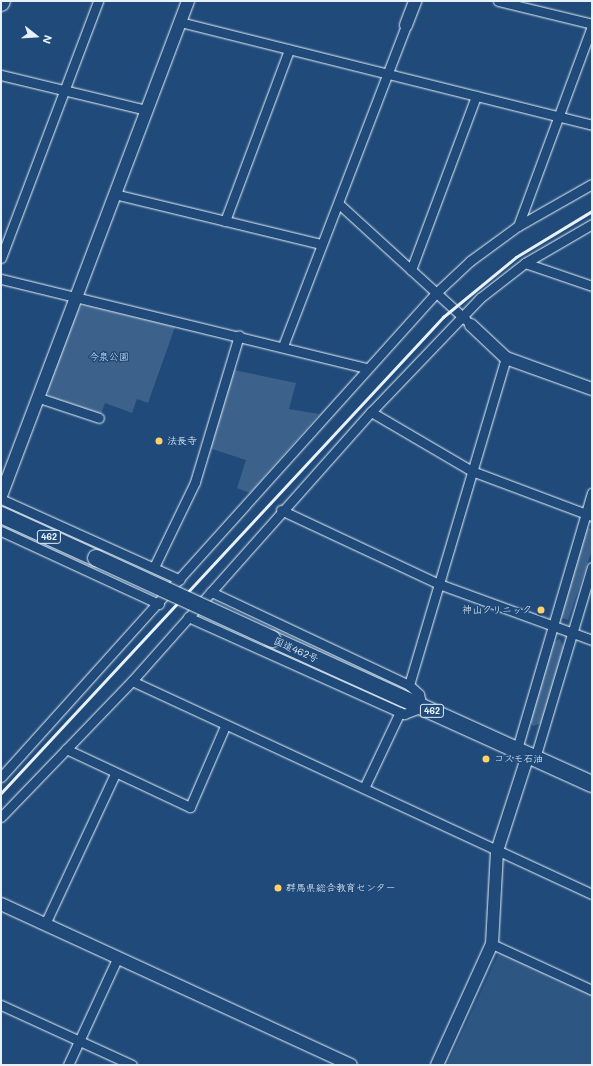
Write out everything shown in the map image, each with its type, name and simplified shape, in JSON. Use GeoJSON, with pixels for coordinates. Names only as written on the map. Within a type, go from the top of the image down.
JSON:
{"type":"FeatureCollection","features":[{"type":"Feature","properties":{"kind":"highway","name":"国道462号"},"geometry":{"type":"LineString","coordinates":[[1,515],[592,784]]}},
{"type":"Feature","properties":{"kind":"street"},"geometry":{"type":"LineString","coordinates":[[1,258],[98,1]]}},
{"type":"Feature","properties":{"kind":"street"},"geometry":{"type":"LineString","coordinates":[[1,496],[188,1]]}},
{"type":"Feature","properties":{"kind":"street"},"geometry":{"type":"LineString","coordinates":[[283,346],[320,244],[332,213],[339,204],[415,1]]}},
{"type":"Feature","properties":{"kind":"street"},"geometry":{"type":"LineString","coordinates":[[498,1],[592,25],[518,226]]}},
{"type":"Feature","properties":{"kind":"street"},"geometry":{"type":"LineString","coordinates":[[180,22],[592,125]]}},
{"type":"Feature","properties":{"kind":"street"},"geometry":{"type":"LineString","coordinates":[[225,221],[289,50]]}},
{"type":"Feature","properties":{"kind":"street"},"geometry":{"type":"LineString","coordinates":[[1,75],[147,110]]}},
{"type":"Feature","properties":{"kind":"street"},"geometry":{"type":"LineString","coordinates":[[411,270],[476,96]]}},
{"type":"Feature","properties":{"kind":"street"},"geometry":{"type":"LineString","coordinates":[[1,777],[159,604],[366,368],[437,292],[470,261],[518,226],[592,184]]}},
{"type":"Feature","properties":{"kind":"street"},"geometry":{"type":"LineString","coordinates":[[114,194],[320,244]]}},
{"type":"Feature","properties":{"kind":"street"},"geometry":{"type":"LineString","coordinates":[[339,204],[437,292],[506,358],[592,389]]}},
{"type":"Feature","properties":{"kind":"street"},"geometry":{"type":"LineString","coordinates":[[1,818],[132,681],[281,510],[462,316],[525,263],[592,224]]}},
{"type":"Feature","properties":{"kind":"street"},"geometry":{"type":"LineString","coordinates":[[525,263],[592,286]]}},
{"type":"Feature","properties":{"kind":"street"},"geometry":{"type":"LineString","coordinates":[[1,279],[239,335],[366,368]]}},
{"type":"Feature","properties":{"kind":"street"},"geometry":{"type":"LineString","coordinates":[[154,567],[195,482],[239,335]]}},
{"type":"Feature","properties":{"kind":"street"},"geometry":{"type":"LineString","coordinates":[[409,685],[506,358]]}},
{"type":"Feature","properties":{"kind":"street"},"geometry":{"type":"LineString","coordinates":[[39,398],[99,418]]}},
{"type":"Feature","properties":{"kind":"street"},"geometry":{"type":"LineString","coordinates":[[371,412],[472,471],[589,515]]}},
{"type":"Feature","properties":{"kind":"street"},"geometry":{"type":"LineString","coordinates":[[527,754],[552,625],[589,515],[592,493]]}},
{"type":"Feature","properties":{"kind":"street"},"geometry":{"type":"LineString","coordinates":[[1,499],[180,580]]}},
{"type":"Feature","properties":{"kind":"street"},"geometry":{"type":"LineString","coordinates":[[281,510],[439,584],[592,640]]}},
{"type":"Feature","properties":{"kind":"street"},"geometry":{"type":"LineString","coordinates":[[1,531],[159,604]]}},
{"type":"Feature","properties":{"kind":"street"},"geometry":{"type":"LineString","coordinates":[[437,1065],[492,944],[497,851],[527,754],[572,633],[592,567]]}},
{"type":"Feature","properties":{"kind":"street"},"geometry":{"type":"LineString","coordinates":[[188,617],[404,714],[422,707],[419,694],[409,685],[211,592]]}},
{"type":"Feature","properties":{"kind":"street"},"geometry":{"type":"LineString","coordinates":[[132,681],[225,726],[364,788],[592,894]]}},
{"type":"Feature","properties":{"kind":"street"},"geometry":{"type":"LineString","coordinates":[[364,788],[400,712]]}},
{"type":"Feature","properties":{"kind":"street"},"geometry":{"type":"LineString","coordinates":[[66,749],[115,774],[190,808],[225,726]]}},
{"type":"Feature","properties":{"kind":"street"},"geometry":{"type":"LineString","coordinates":[[45,924],[115,774]]}},
{"type":"Feature","properties":{"kind":"street"},"geometry":{"type":"LineString","coordinates":[[1,904],[351,1065]]}},
{"type":"Feature","properties":{"kind":"street"},"geometry":{"type":"LineString","coordinates":[[492,944],[592,990]]}},
{"type":"Feature","properties":{"kind":"street"},"geometry":{"type":"LineString","coordinates":[[68,1065],[118,957]]}},
{"type":"Feature","properties":{"kind":"street"},"geometry":{"type":"LineString","coordinates":[[1,1005],[132,1065]]}},
{"type":"Feature","properties":{"kind":"shaded area"},"geometry":{"type":"Polygon","coordinates":[[[503,952],[592,994],[592,1065],[447,1065],[498,955],[503,952]]]}},
{"type":"Feature","properties":{"kind":"green space","name":"今泉公園"},"geometry":{"type":"Polygon","coordinates":[[[84,305],[175,327],[148,403],[137,399],[132,413],[105,403],[101,414],[49,396],[47,391],[77,309],[84,305]]]}},
{"type":"Feature","properties":{"kind":"green space"},"geometry":{"type":"Polygon","coordinates":[[[234,370],[296,383],[289,409],[319,414],[250,493],[237,488],[246,460],[209,448],[234,370]]]}},
{"type":"Feature","properties":{"kind":"green space"},"geometry":{"type":"Polygon","coordinates":[[[592,528],[592,550],[568,620],[562,618],[561,612],[585,529],[592,528]]]}},
{"type":"Feature","properties":{"kind":"green space"},"geometry":{"type":"Polygon","coordinates":[[[560,639],[564,648],[542,723],[533,726],[529,720],[551,643],[560,639]]]}},
{"type":"Feature","properties":{"kind":"railway"},"geometry":{"type":"LineString","coordinates":[[1,793],[443,317],[516,257],[592,211]]}},
{"type":"Feature","properties":{"kind":"place","name":"法長寺"},"geometry":{"type":"Point","coordinates":[159,441]}},
{"type":"Feature","properties":{"kind":"place","name":"神山クリニック"},"geometry":{"type":"Point","coordinates":[541,610]}},
{"type":"Feature","properties":{"kind":"place","name":"コスモ石油"},"geometry":{"type":"Point","coordinates":[486,759]}},
{"type":"Feature","properties":{"kind":"place","name":"群馬県総合教育センター"},"geometry":{"type":"Point","coordinates":[278,888]}}]}
